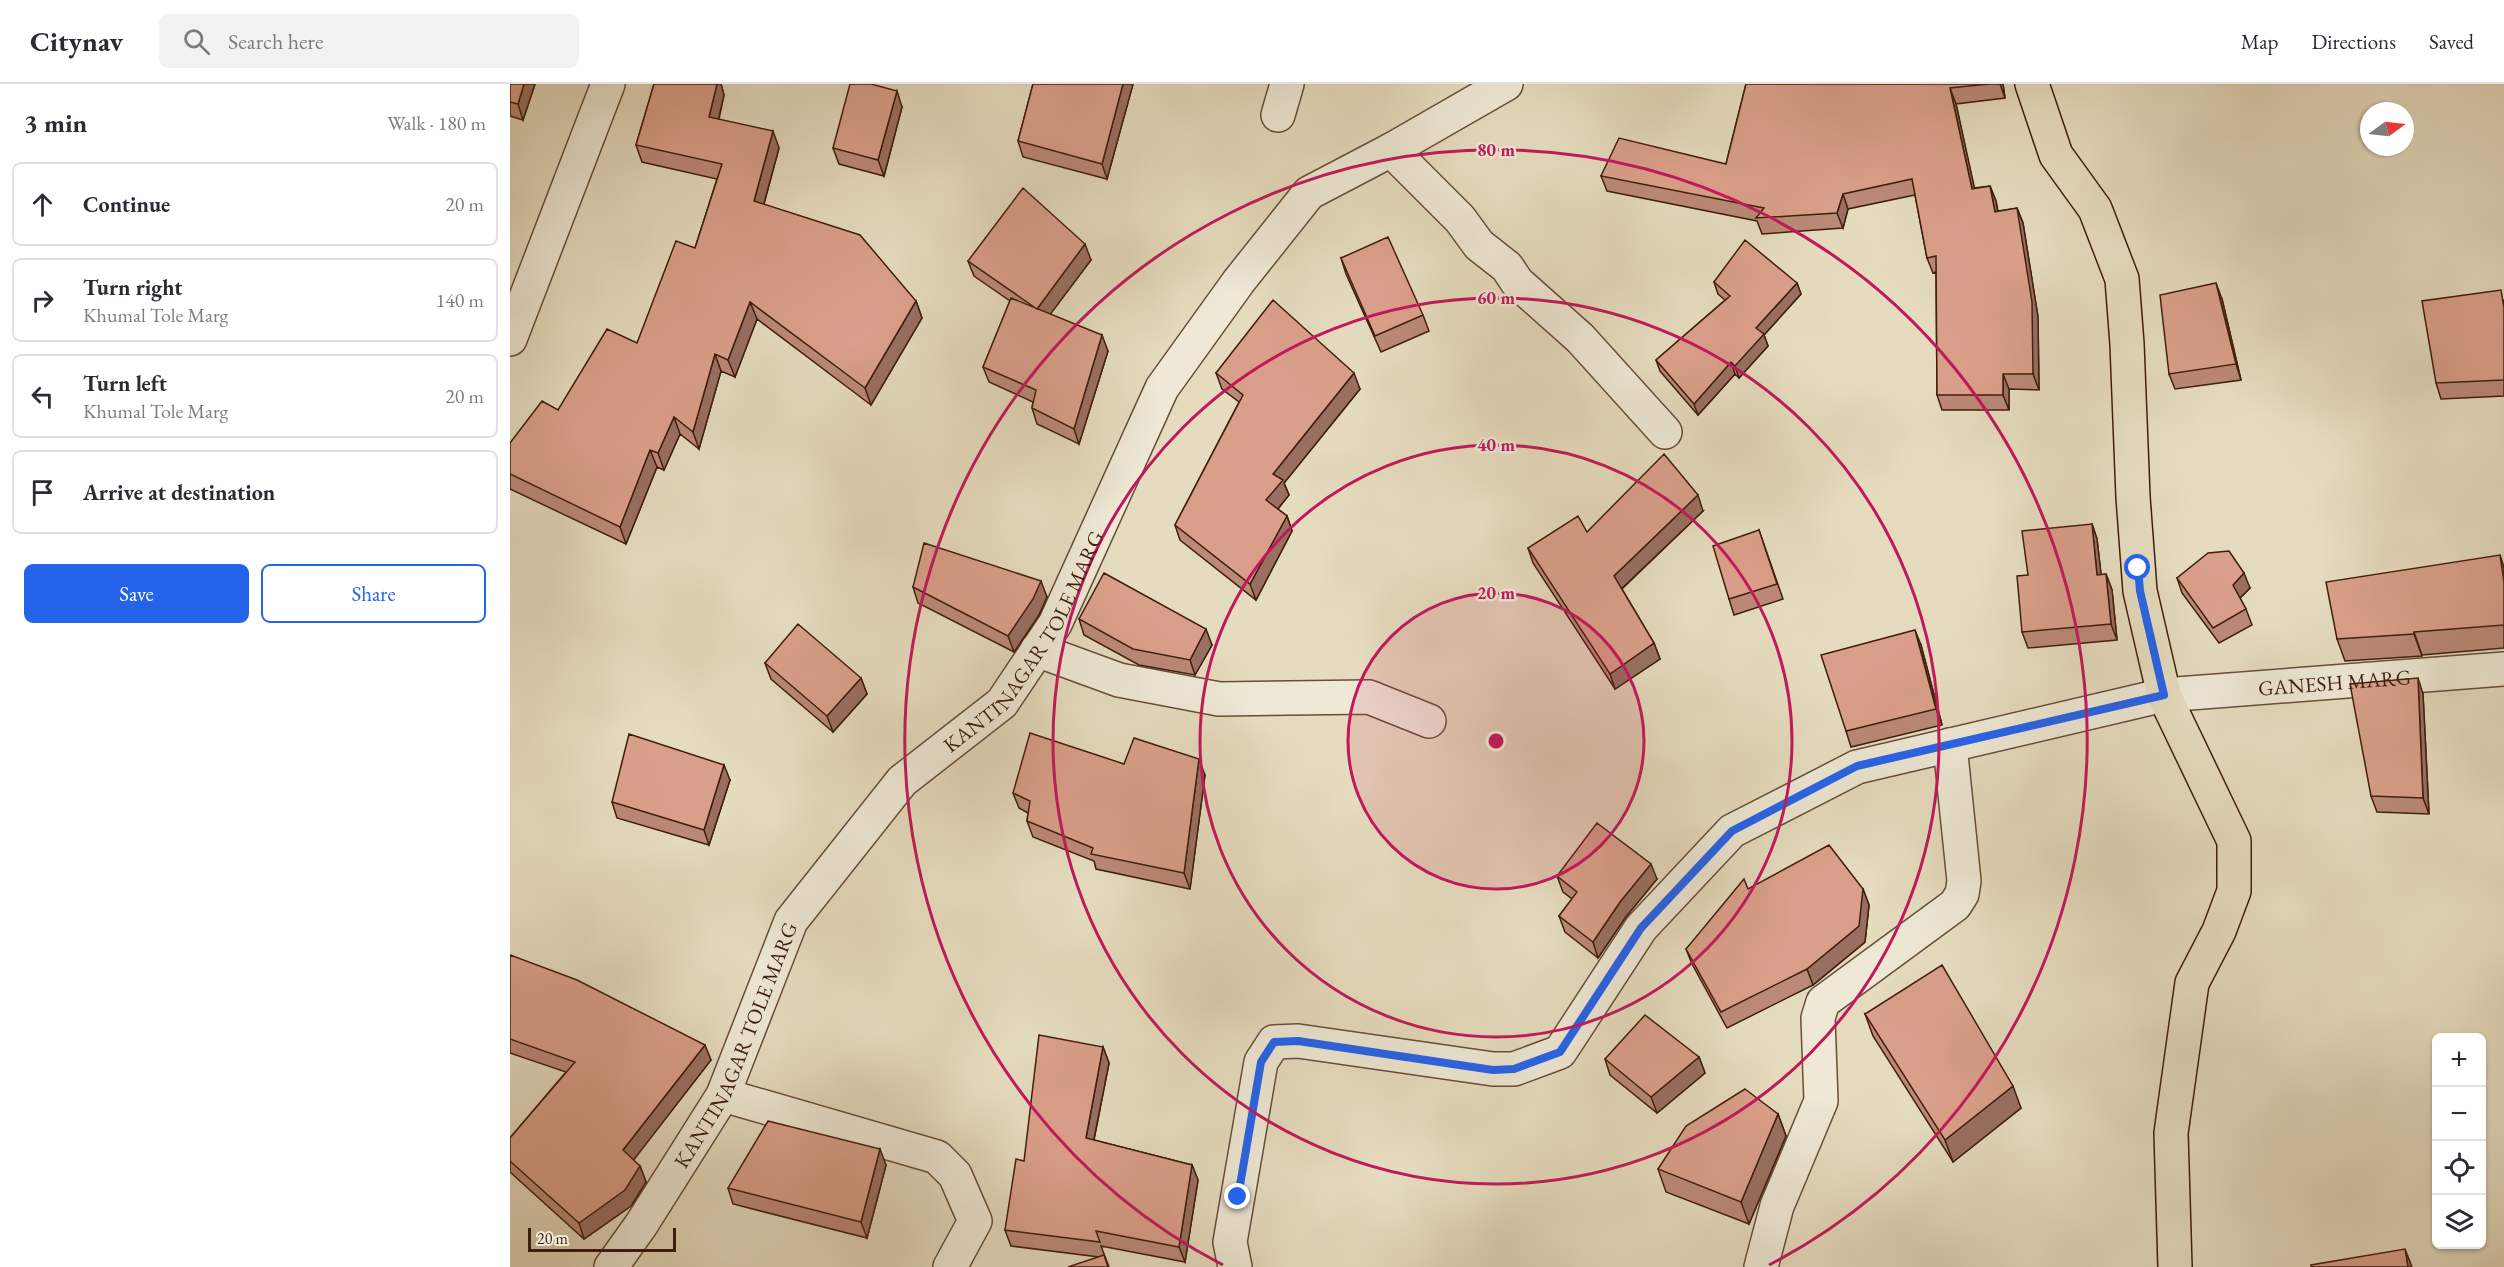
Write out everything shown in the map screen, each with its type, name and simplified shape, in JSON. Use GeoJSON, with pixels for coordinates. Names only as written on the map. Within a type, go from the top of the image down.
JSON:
{"type":"FeatureCollection","features":[{"type":"Feature","properties":{"kind":"main road"},"geometry":{"type":"LineString","coordinates":[[2032,84],[2056,154],[2095,209],[2122,279],[2140,591],[2164,695],[2234,842],[2234,891],[2219,931],[2193,982],[2171,1133],[2175,1267]]}},
{"type":"Feature","properties":{"kind":"street"},"geometry":{"type":"LineString","coordinates":[[510,339],[609,84]]}},
{"type":"Feature","properties":{"kind":"street"},"geometry":{"type":"LineString","coordinates":[[1278,115],[1287,84]]}},
{"type":"Feature","properties":{"kind":"street","name":"KANTINAGAR TOLE MARG"},"geometry":{"type":"LineString","coordinates":[[611,1267],[641,1225],[723,1095],[791,921],[902,781],[1002,703],[1055,624],[1162,388],[1239,281],[1309,193],[1391,150],[1506,84]]}},
{"type":"Feature","properties":{"kind":"street"},"geometry":{"type":"LineString","coordinates":[[1391,150],[1460,219],[1479,245],[1507,267],[1517,282],[1580,338],[1665,432]]}},
{"type":"Feature","properties":{"kind":"street"},"geometry":{"type":"LineString","coordinates":[[1037,650],[1119,680],[1219,699],[1369,697],[1429,721]]}},
{"type":"Feature","properties":{"kind":"street","name":"GANESH MARG"},"geometry":{"type":"LineString","coordinates":[[1235,1267],[1230,1242],[1257,1084],[1261,1062],[1274,1042],[1298,1041],[1493,1070],[1514,1069],[1560,1052],[1641,928],[1732,831],[1857,766],[2164,695],[2504,669]]}},
{"type":"Feature","properties":{"kind":"street"},"geometry":{"type":"LineString","coordinates":[[1761,1267],[1777,1206],[1821,1101],[1818,1018],[1823,1002],[1955,905],[1962,894],[1964,881],[1950,746]]}},
{"type":"Feature","properties":{"kind":"street"},"geometry":{"type":"LineString","coordinates":[[723,1095],[937,1157],[955,1175],[975,1221],[950,1267]]}},
{"type":"Feature","properties":{"kind":"building"},"geometry":{"type":"Polygon","coordinates":[[[510,84],[524,84],[518,104],[510,102],[510,84]]]}},
{"type":"Feature","properties":{"kind":"building"},"geometry":{"type":"Polygon","coordinates":[[[654,84],[717,84],[709,117],[773,131],[754,201],[860,235],[916,301],[865,388],[750,302],[728,360],[715,354],[693,432],[674,417],[658,453],[650,450],[620,527],[510,474],[510,443],[542,401],[558,410],[607,329],[637,343],[676,241],[695,248],[722,164],[636,145],[654,84]]]}},
{"type":"Feature","properties":{"kind":"building"},"geometry":{"type":"Polygon","coordinates":[[[850,84],[871,84],[897,91],[878,160],[833,148],[850,84]]]}},
{"type":"Feature","properties":{"kind":"building"},"geometry":{"type":"Polygon","coordinates":[[[1033,84],[1123,84],[1102,164],[1018,141],[1033,84]]]}},
{"type":"Feature","properties":{"kind":"building"},"geometry":{"type":"Polygon","coordinates":[[[1746,84],[1989,84],[1950,88],[1972,189],[1990,186],[1995,212],[2017,208],[2032,302],[2033,374],[2003,374],[2003,395],[1937,395],[1936,256],[1927,258],[1912,179],[1843,194],[1837,213],[1756,218],[1764,208],[1601,176],[1619,138],[1726,164],[1746,84]]]}},
{"type":"Feature","properties":{"kind":"building"},"geometry":{"type":"Polygon","coordinates":[[[1023,188],[1085,244],[1037,309],[968,261],[1023,188]]]}},
{"type":"Feature","properties":{"kind":"building"},"geometry":{"type":"Polygon","coordinates":[[[1388,237],[1423,315],[1375,336],[1341,258],[1388,237]]]}},
{"type":"Feature","properties":{"kind":"building"},"geometry":{"type":"Polygon","coordinates":[[[1745,240],[1797,283],[1756,328],[1764,334],[1735,366],[1731,362],[1694,404],[1656,360],[1730,296],[1714,282],[1745,240]]]}},
{"type":"Feature","properties":{"kind":"building"},"geometry":{"type":"Polygon","coordinates":[[[2216,283],[2236,364],[2169,374],[2160,295],[2216,283]]]}},
{"type":"Feature","properties":{"kind":"building"},"geometry":{"type":"Polygon","coordinates":[[[2501,290],[2504,308],[2504,380],[2436,383],[2422,301],[2501,290]]]}},
{"type":"Feature","properties":{"kind":"building"},"geometry":{"type":"Polygon","coordinates":[[[1011,298],[1102,335],[1074,429],[1032,408],[1036,390],[983,367],[1011,298]]]}},
{"type":"Feature","properties":{"kind":"building"},"geometry":{"type":"Polygon","coordinates":[[[1273,300],[1354,373],[1273,474],[1283,480],[1266,500],[1287,516],[1250,584],[1175,525],[1243,395],[1216,373],[1273,300]]]}},
{"type":"Feature","properties":{"kind":"building"},"geometry":{"type":"Polygon","coordinates":[[[1664,454],[1698,495],[1614,576],[1654,643],[1610,674],[1528,548],[1578,516],[1587,532],[1664,454]]]}},
{"type":"Feature","properties":{"kind":"building"},"geometry":{"type":"Polygon","coordinates":[[[2092,524],[2097,575],[2106,574],[2111,624],[2022,632],[2017,576],[2028,575],[2022,531],[2092,524]]]}},
{"type":"Feature","properties":{"kind":"building"},"geometry":{"type":"Polygon","coordinates":[[[1759,530],[1777,584],[1729,599],[1713,546],[1759,530]]]}},
{"type":"Feature","properties":{"kind":"building"},"geometry":{"type":"Polygon","coordinates":[[[924,543],[1041,581],[1033,599],[1008,636],[913,587],[924,543]]]}},
{"type":"Feature","properties":{"kind":"building"},"geometry":{"type":"Polygon","coordinates":[[[2229,551],[2244,573],[2233,585],[2246,609],[2213,628],[2177,578],[2208,553],[2229,551]]]}},
{"type":"Feature","properties":{"kind":"building"},"geometry":{"type":"Polygon","coordinates":[[[2500,555],[2504,582],[2504,625],[2337,639],[2326,582],[2500,555]]]}},
{"type":"Feature","properties":{"kind":"building"},"geometry":{"type":"Polygon","coordinates":[[[1104,573],[1206,629],[1190,660],[1133,649],[1079,619],[1104,573]]]}},
{"type":"Feature","properties":{"kind":"building"},"geometry":{"type":"Polygon","coordinates":[[[798,624],[861,678],[827,716],[765,663],[798,624]]]}},
{"type":"Feature","properties":{"kind":"building"},"geometry":{"type":"Polygon","coordinates":[[[1915,630],[1936,709],[1846,731],[1821,655],[1915,630]]]}},
{"type":"Feature","properties":{"kind":"building"},"geometry":{"type":"Polygon","coordinates":[[[2418,678],[2423,798],[2371,796],[2350,684],[2418,678]]]}},
{"type":"Feature","properties":{"kind":"building"},"geometry":{"type":"Polygon","coordinates":[[[1030,733],[1124,764],[1134,738],[1199,759],[1184,873],[1091,854],[1093,848],[1027,821],[1030,801],[1013,793],[1030,733]]]}},
{"type":"Feature","properties":{"kind":"building"},"geometry":{"type":"Polygon","coordinates":[[[629,734],[724,765],[704,830],[612,802],[629,734]]]}},
{"type":"Feature","properties":{"kind":"building"},"geometry":{"type":"Polygon","coordinates":[[[1597,823],[1651,864],[1620,902],[1593,942],[1559,916],[1577,892],[1557,876],[1597,823]]]}},
{"type":"Feature","properties":{"kind":"building"},"geometry":{"type":"Polygon","coordinates":[[[1829,845],[1863,889],[1859,926],[1807,969],[1721,1012],[1686,949],[1744,879],[1748,889],[1829,845]]]}},
{"type":"Feature","properties":{"kind":"building"},"geometry":{"type":"Polygon","coordinates":[[[510,955],[577,980],[705,1045],[623,1150],[640,1166],[625,1190],[579,1223],[510,1161],[510,1138],[575,1062],[510,1039],[510,955]]]}},
{"type":"Feature","properties":{"kind":"building"},"geometry":{"type":"Polygon","coordinates":[[[1942,965],[2013,1086],[1945,1140],[1865,1014],[1942,965]]]}},
{"type":"Feature","properties":{"kind":"building"},"geometry":{"type":"Polygon","coordinates":[[[1645,1015],[1699,1057],[1651,1097],[1605,1059],[1645,1015]]]}},
{"type":"Feature","properties":{"kind":"building"},"geometry":{"type":"Polygon","coordinates":[[[1039,1035],[1103,1047],[1086,1138],[1192,1165],[1179,1247],[1096,1231],[1100,1242],[1005,1230],[1016,1159],[1024,1161],[1039,1035]]]}},
{"type":"Feature","properties":{"kind":"building"},"geometry":{"type":"Polygon","coordinates":[[[1745,1089],[1778,1114],[1741,1202],[1658,1169],[1686,1126],[1745,1089]]]}},
{"type":"Feature","properties":{"kind":"building"},"geometry":{"type":"Polygon","coordinates":[[[768,1121],[880,1149],[861,1222],[728,1188],[768,1121]]]}},
{"type":"Feature","properties":{"kind":"building"},"geometry":{"type":"Polygon","coordinates":[[[2405,1249],[2408,1267],[2311,1267],[2311,1265],[2405,1249]]]}},
{"type":"Feature","properties":{"kind":"building"},"geometry":{"type":"Polygon","coordinates":[[[1104,1255],[1108,1267],[1068,1267],[1104,1255]]]}},
{"type":"Feature","properties":{"kind":"route"},"geometry":{"type":"LineString","coordinates":[[1238,1197],[1261,1062],[1274,1042],[1298,1041],[1493,1070],[1514,1069],[1560,1052],[1641,928],[1732,831],[1857,766],[2164,695],[2140,591],[2138,568]]}}]}
